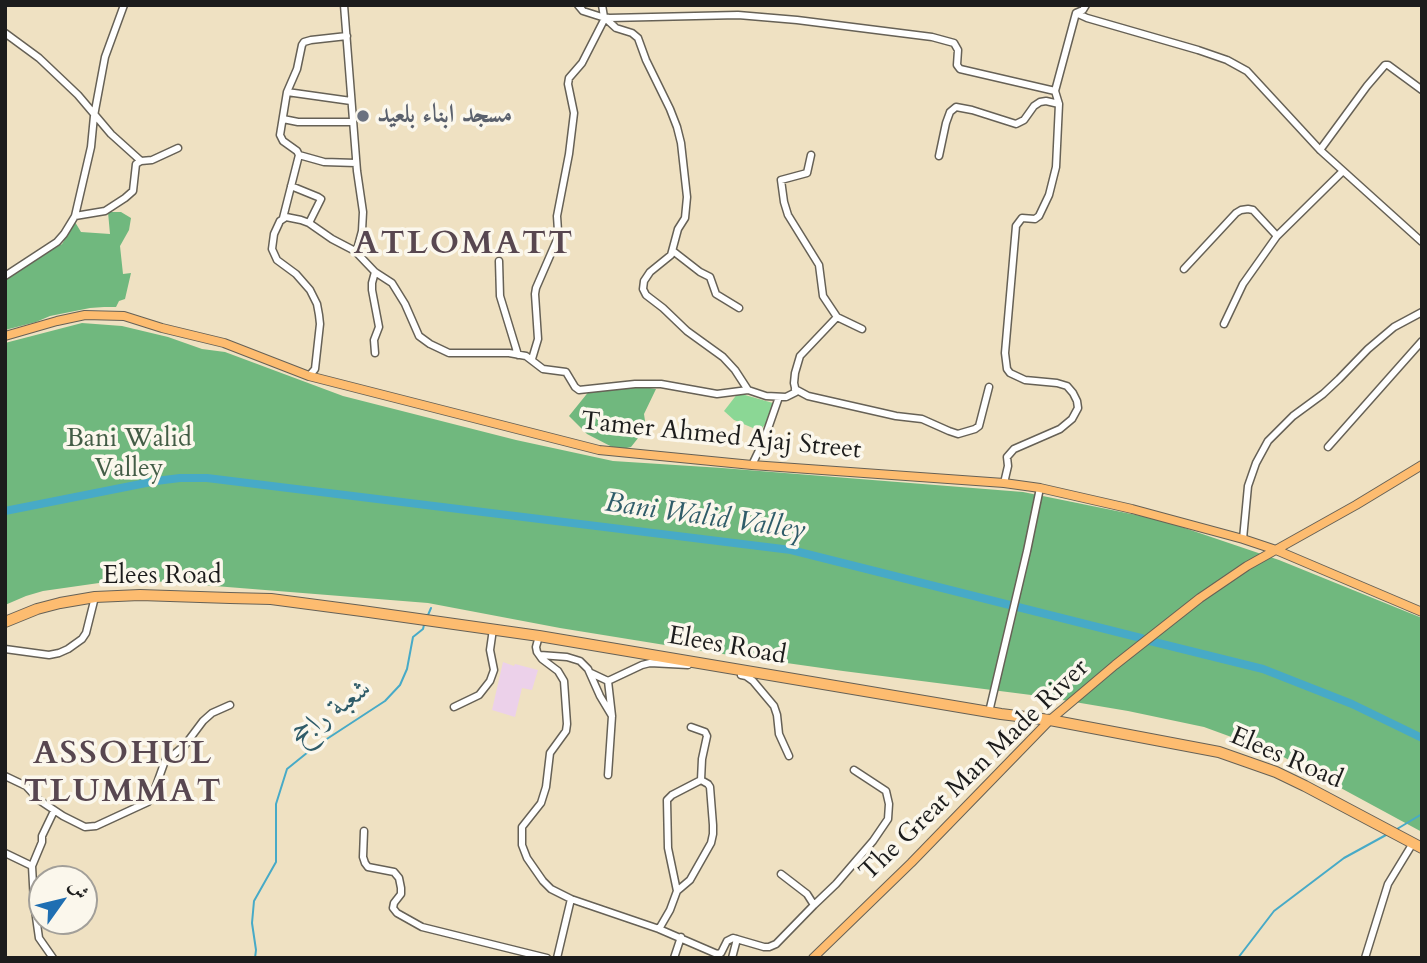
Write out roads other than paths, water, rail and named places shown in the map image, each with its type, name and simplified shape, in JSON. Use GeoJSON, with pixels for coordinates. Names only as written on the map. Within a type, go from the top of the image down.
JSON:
{"type":"FeatureCollection","features":[{"type":"Feature","properties":{"kind":"highway","name":"Elees Road"},"geometry":{"type":"LineString","coordinates":[[5,622],[60,603],[95,597],[140,595],[271,599],[539,636],[1050,720],[1199,748],[1239,758],[1276,772],[1417,845]]}},
{"type":"Feature","properties":{"kind":"main road","name":"Tamer Ahmed Ajaj Street"},"geometry":{"type":"LineString","coordinates":[[5,336],[85,315],[124,316],[224,343],[309,376],[599,450],[752,466],[1004,483],[1040,488],[1243,538],[1422,612]]}},
{"type":"Feature","properties":{"kind":"main road","name":"The Great Man Made River"},"geometry":{"type":"LineString","coordinates":[[813,958],[911,863],[1050,720],[1115,665],[1200,598],[1247,566],[1422,465]]}},
{"type":"Feature","properties":{"kind":"street"},"geometry":{"type":"LineString","coordinates":[[5,276],[57,242],[75,216],[91,148],[105,57],[124,5]]}},
{"type":"Feature","properties":{"kind":"street"},"geometry":{"type":"LineString","coordinates":[[344,5],[356,163],[363,212],[362,231],[355,251]]}},
{"type":"Feature","properties":{"kind":"street"},"geometry":{"type":"LineString","coordinates":[[578,5],[588,14],[604,18],[738,15],[932,37],[954,43],[958,50],[956,61],[960,69],[1055,91]]}},
{"type":"Feature","properties":{"kind":"street"},"geometry":{"type":"LineString","coordinates":[[532,359],[538,339],[536,288],[556,242],[557,216],[569,154],[573,104],[568,83],[582,63],[604,18],[602,5]]}},
{"type":"Feature","properties":{"kind":"street"},"geometry":{"type":"LineString","coordinates":[[682,5],[683,16]]}},
{"type":"Feature","properties":{"kind":"street"},"geometry":{"type":"LineString","coordinates":[[1076,13],[1086,5]]}},
{"type":"Feature","properties":{"kind":"street"},"geometry":{"type":"LineString","coordinates":[[1004,483],[1007,457],[1014,449],[1060,429],[1072,419],[1078,408],[1073,393],[1067,387],[1057,383],[1025,380],[1010,373],[1005,353],[1016,226],[1022,218],[1035,219],[1039,216],[1049,195],[1056,167],[1059,104],[1055,91],[1076,13]]}},
{"type":"Feature","properties":{"kind":"street"},"geometry":{"type":"LineString","coordinates":[[1076,13],[1198,50],[1237,65],[1256,79],[1321,150],[1422,242]]}},
{"type":"Feature","properties":{"kind":"street"},"geometry":{"type":"LineString","coordinates":[[604,18],[638,38],[677,127],[685,179],[687,207],[673,251],[650,272],[642,289],[688,331],[723,357],[748,390]]}},
{"type":"Feature","properties":{"kind":"street"},"geometry":{"type":"LineString","coordinates":[[5,33],[39,58],[78,95],[111,134],[141,161]]}},
{"type":"Feature","properties":{"kind":"street"},"geometry":{"type":"LineString","coordinates":[[346,36],[304,43],[287,92],[280,135],[299,155],[324,162],[356,163]]}},
{"type":"Feature","properties":{"kind":"street"},"geometry":{"type":"LineString","coordinates":[[1321,150],[1385,65],[1422,90]]}},
{"type":"Feature","properties":{"kind":"street"},"geometry":{"type":"LineString","coordinates":[[287,92],[351,101]]}},
{"type":"Feature","properties":{"kind":"street"},"geometry":{"type":"LineString","coordinates":[[939,156],[946,122],[950,112],[956,107],[1016,124],[1024,120],[1040,102],[1059,104]]}},
{"type":"Feature","properties":{"kind":"street"},"geometry":{"type":"LineString","coordinates":[[283,119],[309,123],[353,122]]}},
{"type":"Feature","properties":{"kind":"street"},"geometry":{"type":"LineString","coordinates":[[75,216],[105,211],[131,194],[134,188],[135,166],[141,161],[152,160],[178,148]]}},
{"type":"Feature","properties":{"kind":"street"},"geometry":{"type":"LineString","coordinates":[[299,155],[283,218],[272,243],[277,260],[304,281],[317,304],[320,324],[316,363],[309,376]]}},
{"type":"Feature","properties":{"kind":"street"},"geometry":{"type":"LineString","coordinates":[[811,155],[807,173],[781,180],[784,202],[788,215],[819,265],[822,296],[837,317],[862,329]]}},
{"type":"Feature","properties":{"kind":"street"},"geometry":{"type":"LineString","coordinates":[[1224,324],[1243,284],[1277,236],[1343,171]]}},
{"type":"Feature","properties":{"kind":"street"},"geometry":{"type":"LineString","coordinates":[[291,186],[321,199],[309,223]]}},
{"type":"Feature","properties":{"kind":"street"},"geometry":{"type":"LineString","coordinates":[[1184,269],[1241,210],[1253,210],[1277,236]]}},
{"type":"Feature","properties":{"kind":"street"},"geometry":{"type":"LineString","coordinates":[[283,218],[290,217],[309,223],[331,239],[355,251],[375,272],[393,283],[419,336],[430,344],[449,353],[526,356],[543,369],[566,372],[579,390],[635,384],[664,385],[717,394],[748,390],[766,396],[791,395],[796,392],[796,365],[800,355],[837,317]]}},
{"type":"Feature","properties":{"kind":"street"},"geometry":{"type":"LineString","coordinates":[[673,251],[710,277],[716,294],[739,308]]}},
{"type":"Feature","properties":{"kind":"street"},"geometry":{"type":"LineString","coordinates":[[499,261],[501,304],[518,355]]}},
{"type":"Feature","properties":{"kind":"street"},"geometry":{"type":"LineString","coordinates":[[375,272],[372,290],[379,327],[374,340],[375,353]]}},
{"type":"Feature","properties":{"kind":"street"},"geometry":{"type":"LineString","coordinates":[[1243,538],[1245,499],[1251,474],[1268,441],[1394,327],[1422,312]]}},
{"type":"Feature","properties":{"kind":"street"},"geometry":{"type":"LineString","coordinates":[[1328,447],[1422,341]]}},
{"type":"Feature","properties":{"kind":"street"},"geometry":{"type":"LineString","coordinates":[[795,389],[808,396],[896,416],[922,419],[958,433],[979,426],[989,387]]}},
{"type":"Feature","properties":{"kind":"street"},"geometry":{"type":"LineString","coordinates":[[752,466],[779,397]]}},
{"type":"Feature","properties":{"kind":"street"},"geometry":{"type":"LineString","coordinates":[[989,712],[1040,488]]}},
{"type":"Feature","properties":{"kind":"street"},"geometry":{"type":"LineString","coordinates":[[1232,536],[1243,526]]}},
{"type":"Feature","properties":{"kind":"street"},"geometry":{"type":"LineString","coordinates":[[5,649],[49,655],[68,649],[86,633],[95,597]]}},
{"type":"Feature","properties":{"kind":"street"},"geometry":{"type":"LineString","coordinates":[[454,708],[479,695],[490,681],[494,670],[490,650],[492,629]]}},
{"type":"Feature","properties":{"kind":"street"},"geometry":{"type":"LineString","coordinates":[[539,636],[536,647],[540,655],[558,671],[564,681],[567,724],[566,731],[550,752],[545,793],[541,803],[522,827],[521,838],[527,858],[546,885],[571,899],[681,937],[717,954],[721,953],[727,941],[737,939],[764,947],[773,946],[836,884],[888,819],[886,791],[854,770]]}},
{"type":"Feature","properties":{"kind":"street"},"geometry":{"type":"LineString","coordinates":[[540,655],[580,661],[591,673],[612,716]]}},
{"type":"Feature","properties":{"kind":"street"},"geometry":{"type":"LineString","coordinates":[[608,681],[650,663],[704,665],[746,676],[776,711],[779,734],[789,756]]}},
{"type":"Feature","properties":{"kind":"street"},"geometry":{"type":"LineString","coordinates":[[591,673],[608,681]]}},
{"type":"Feature","properties":{"kind":"street"},"geometry":{"type":"LineString","coordinates":[[608,681],[612,716],[608,775]]}},
{"type":"Feature","properties":{"kind":"street"},"geometry":{"type":"LineString","coordinates":[[5,776],[26,786],[54,811],[85,827],[103,824],[148,802],[166,758],[185,745],[212,713],[230,705]]}},
{"type":"Feature","properties":{"kind":"street"},"geometry":{"type":"LineString","coordinates":[[691,727],[705,732],[707,736],[701,780]]}},
{"type":"Feature","properties":{"kind":"street"},"geometry":{"type":"LineString","coordinates":[[659,929],[677,891],[690,880],[711,843],[713,835],[709,787],[708,783],[701,780]]}},
{"type":"Feature","properties":{"kind":"street"},"geometry":{"type":"LineString","coordinates":[[677,891],[668,848],[666,804],[669,797],[701,780]]}},
{"type":"Feature","properties":{"kind":"street"},"geometry":{"type":"LineString","coordinates":[[32,865],[54,811]]}},
{"type":"Feature","properties":{"kind":"street"},"geometry":{"type":"LineString","coordinates":[[364,831],[363,857],[368,867],[394,872],[399,877],[401,894],[393,908],[397,914],[422,927],[547,958]]}},
{"type":"Feature","properties":{"kind":"street"},"geometry":{"type":"LineString","coordinates":[[1365,958],[1388,884],[1417,845]]}},
{"type":"Feature","properties":{"kind":"street"},"geometry":{"type":"LineString","coordinates":[[5,853],[30,865]]}},
{"type":"Feature","properties":{"kind":"street"},"geometry":{"type":"LineString","coordinates":[[780,874],[803,890],[814,905]]}},
{"type":"Feature","properties":{"kind":"street"},"geometry":{"type":"LineString","coordinates":[[557,958],[571,899]]}},
{"type":"Feature","properties":{"kind":"street"},"geometry":{"type":"LineString","coordinates":[[39,935],[52,958]]}},
{"type":"Feature","properties":{"kind":"street"},"geometry":{"type":"LineString","coordinates":[[674,958],[681,937]]}},
{"type":"Feature","properties":{"kind":"street"},"geometry":{"type":"LineString","coordinates":[[732,958],[737,939]]}},
{"type":"Feature","properties":{"kind":"waterway","name":"Bani Walid Valley"},"geometry":{"type":"LineString","coordinates":[[5,511],[156,481],[207,478],[791,550],[1141,638]]}},
{"type":"Feature","properties":{"kind":"waterway"},"geometry":{"type":"LineString","coordinates":[[428,615],[431,608]]}},
{"type":"Feature","properties":{"kind":"waterway","name":"شعبة راجح"},"geometry":{"type":"LineString","coordinates":[[255,958],[252,923],[254,901],[276,862],[276,804],[287,769],[313,748],[385,701],[400,685],[407,669],[413,637],[424,625]]}},
{"type":"Feature","properties":{"kind":"waterway","name":"Bani Walid Valley"},"geometry":{"type":"LineString","coordinates":[[1150,641],[1263,669],[1352,704],[1422,738]]}},
{"type":"Feature","properties":{"kind":"waterway"},"geometry":{"type":"LineString","coordinates":[[1397,829],[1422,814]]}},
{"type":"Feature","properties":{"kind":"waterway"},"geometry":{"type":"LineString","coordinates":[[1238,958],[1274,911],[1344,858],[1386,835]]}},
{"type":"Feature","properties":{"kind":"place","name":"مسجد ابناء بلعيد"},"geometry":{"type":"Point","coordinates":[363,116]}},
{"type":"Feature","properties":{"kind":"district","name":"ATLOMATT"},"geometry":{"type":"Point","coordinates":[464,245]}},
{"type":"Feature","properties":{"kind":"district","name":"ASSOHUL TLUMMAT"},"geometry":{"type":"Point","coordinates":[123,774]}}]}
